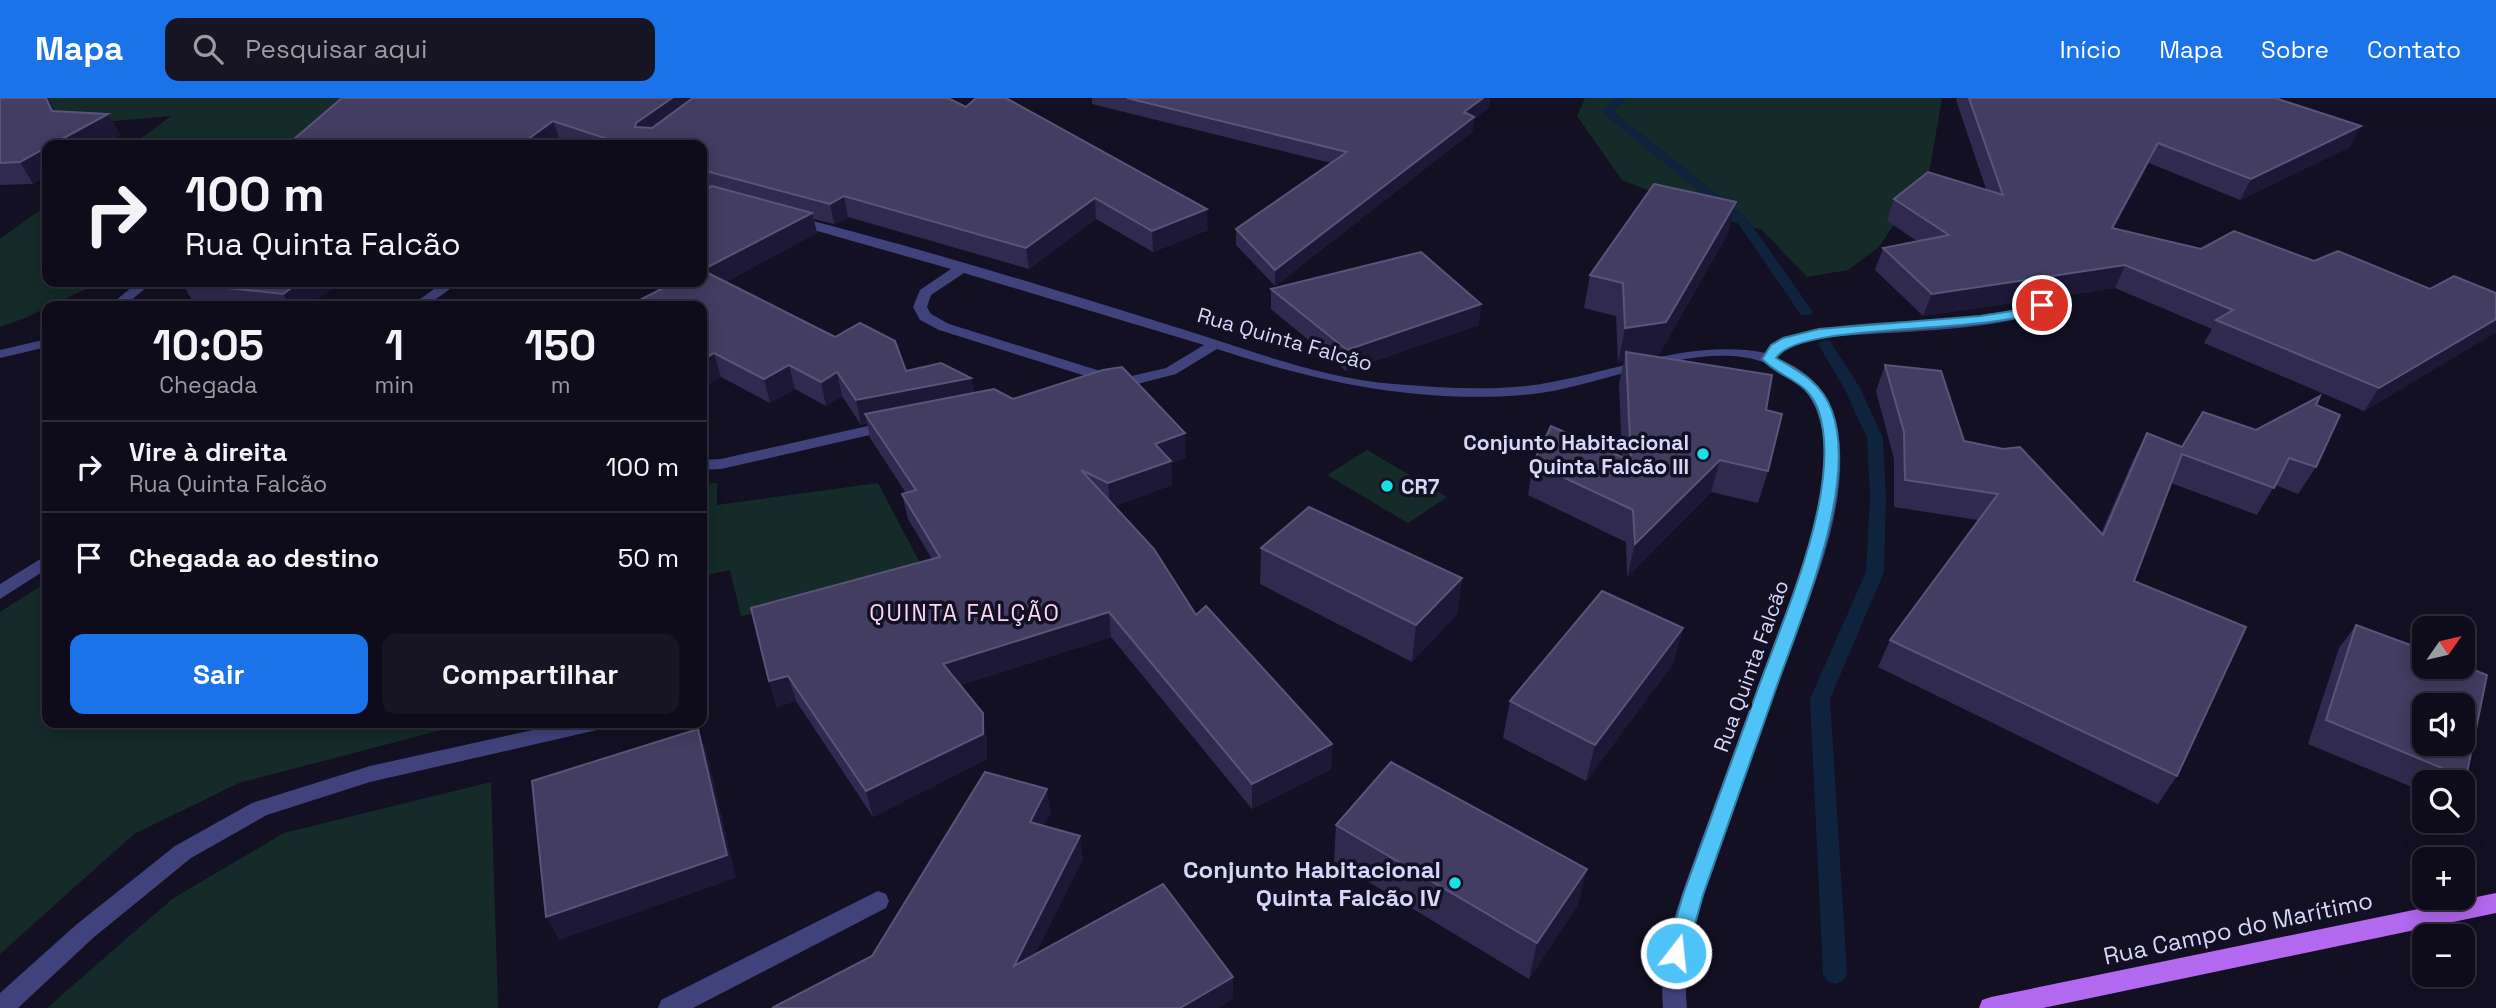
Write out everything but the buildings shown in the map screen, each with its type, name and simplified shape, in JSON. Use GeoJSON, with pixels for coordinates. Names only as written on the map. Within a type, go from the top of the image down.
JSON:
{"type":"FeatureCollection","features":[{"type":"Feature","properties":{"kind":"main road","name":"Rua Campo do Marítimo"},"geometry":{"type":"LineString","coordinates":[[1991,1008],[2496,903]]}},
{"type":"Feature","properties":{"kind":"street","name":"Rua Quinta Falcão"},"geometry":{"type":"LineString","coordinates":[[780,217],[963,267],[1314,375],[1390,390],[1553,387],[1647,361],[1732,353],[1769,359],[1802,378],[1816,392],[1826,413],[1832,460],[1820,539],[1693,895],[1676,953],[1671,986],[1675,1008]]}},
{"type":"Feature","properties":{"kind":"street"},"geometry":{"type":"LineString","coordinates":[[963,267],[925,293],[920,307],[925,317],[978,339],[1092,371],[1124,383]]}},
{"type":"Feature","properties":{"kind":"street"},"geometry":{"type":"LineString","coordinates":[[122,301],[140,287]]}},
{"type":"Feature","properties":{"kind":"street"},"geometry":{"type":"LineString","coordinates":[[424,301],[446,287]]}},
{"type":"Feature","properties":{"kind":"street"},"geometry":{"type":"LineString","coordinates":[[1769,359],[1776,348],[1787,341],[1819,333],[1980,320],[2028,312],[2042,305]]}},
{"type":"Feature","properties":{"kind":"street"},"geometry":{"type":"LineString","coordinates":[[0,354],[42,344]]}},
{"type":"Feature","properties":{"kind":"street"},"geometry":{"type":"LineString","coordinates":[[1084,390],[1171,371],[1216,344]]}},
{"type":"Feature","properties":{"kind":"street"},"geometry":{"type":"LineString","coordinates":[[707,465],[911,421]]}},
{"type":"Feature","properties":{"kind":"street"},"geometry":{"type":"LineString","coordinates":[[0,593],[42,564]]}},
{"type":"Feature","properties":{"kind":"street"},"geometry":{"type":"LineString","coordinates":[[1,1008],[85,931],[183,852],[260,809],[370,774],[575,728]]}},
{"type":"Feature","properties":{"kind":"street"},"geometry":{"type":"LineString","coordinates":[[670,1008],[878,901]]}},
{"type":"Feature","properties":{"kind":"green space"},"geometry":{"type":"Polygon","coordinates":[[[32,98],[497,98],[324,140],[139,140],[171,116],[0,131],[0,113],[32,98]]]}},
{"type":"Feature","properties":{"kind":"green space"},"geometry":{"type":"Polygon","coordinates":[[[1585,98],[1942,98],[1929,173],[1879,247],[1848,270],[1807,277],[1762,230],[1709,215],[1622,180],[1577,116],[1585,98]]]}},
{"type":"Feature","properties":{"kind":"green space"},"geometry":{"type":"Polygon","coordinates":[[[42,209],[42,287],[90,287],[61,301],[42,301],[42,310],[0,327],[0,239],[42,209]]]}},
{"type":"Feature","properties":{"kind":"green space","name":"CR7"},"geometry":{"type":"Polygon","coordinates":[[[1367,450],[1447,497],[1408,523],[1327,475],[1367,450]]]}},
{"type":"Feature","properties":{"kind":"green space"},"geometry":{"type":"Polygon","coordinates":[[[717,483],[717,505],[878,483],[928,578],[741,616],[730,570],[707,575],[707,484],[717,483]]]}},
{"type":"Feature","properties":{"kind":"green space"},"geometry":{"type":"Polygon","coordinates":[[[42,585],[42,728],[449,728],[239,783],[134,834],[0,954],[0,612],[42,585]]]}},
{"type":"Feature","properties":{"kind":"green space"},"geometry":{"type":"Polygon","coordinates":[[[491,782],[498,1008],[47,1008],[172,899],[284,833],[491,782]]]}},
{"type":"Feature","properties":{"kind":"waterway"},"geometry":{"type":"LineString","coordinates":[[1621,98],[1608,112],[1742,220],[1806,312]]}},
{"type":"Feature","properties":{"kind":"waterway"},"geometry":{"type":"LineString","coordinates":[[1825,344],[1852,388],[1875,438],[1878,497],[1875,572],[1820,699],[1835,974]]}},
{"type":"Feature","properties":{"kind":"place","name":"Conjunto Habitacional Quinta Falcão III"},"geometry":{"type":"Point","coordinates":[1703,454]}},
{"type":"Feature","properties":{"kind":"place","name":"CR7"},"geometry":{"type":"Point","coordinates":[1387,486]}},
{"type":"Feature","properties":{"kind":"place","name":"Conjunto Habitacional Quinta Falcão IV"},"geometry":{"type":"Point","coordinates":[1455,883]}},
{"type":"Feature","properties":{"kind":"district","name":"QUINTA FALÇÃO"},"geometry":{"type":"Point","coordinates":[965,613]}},
{"type":"Feature","properties":{"kind":"route"},"geometry":{"type":"LineString","coordinates":[[1676,953],[1693,895],[1820,539],[1832,460],[1826,413],[1816,392],[1802,378],[1769,359],[1776,348],[1787,341],[1819,333],[2013,316],[2042,305]]}}]}
